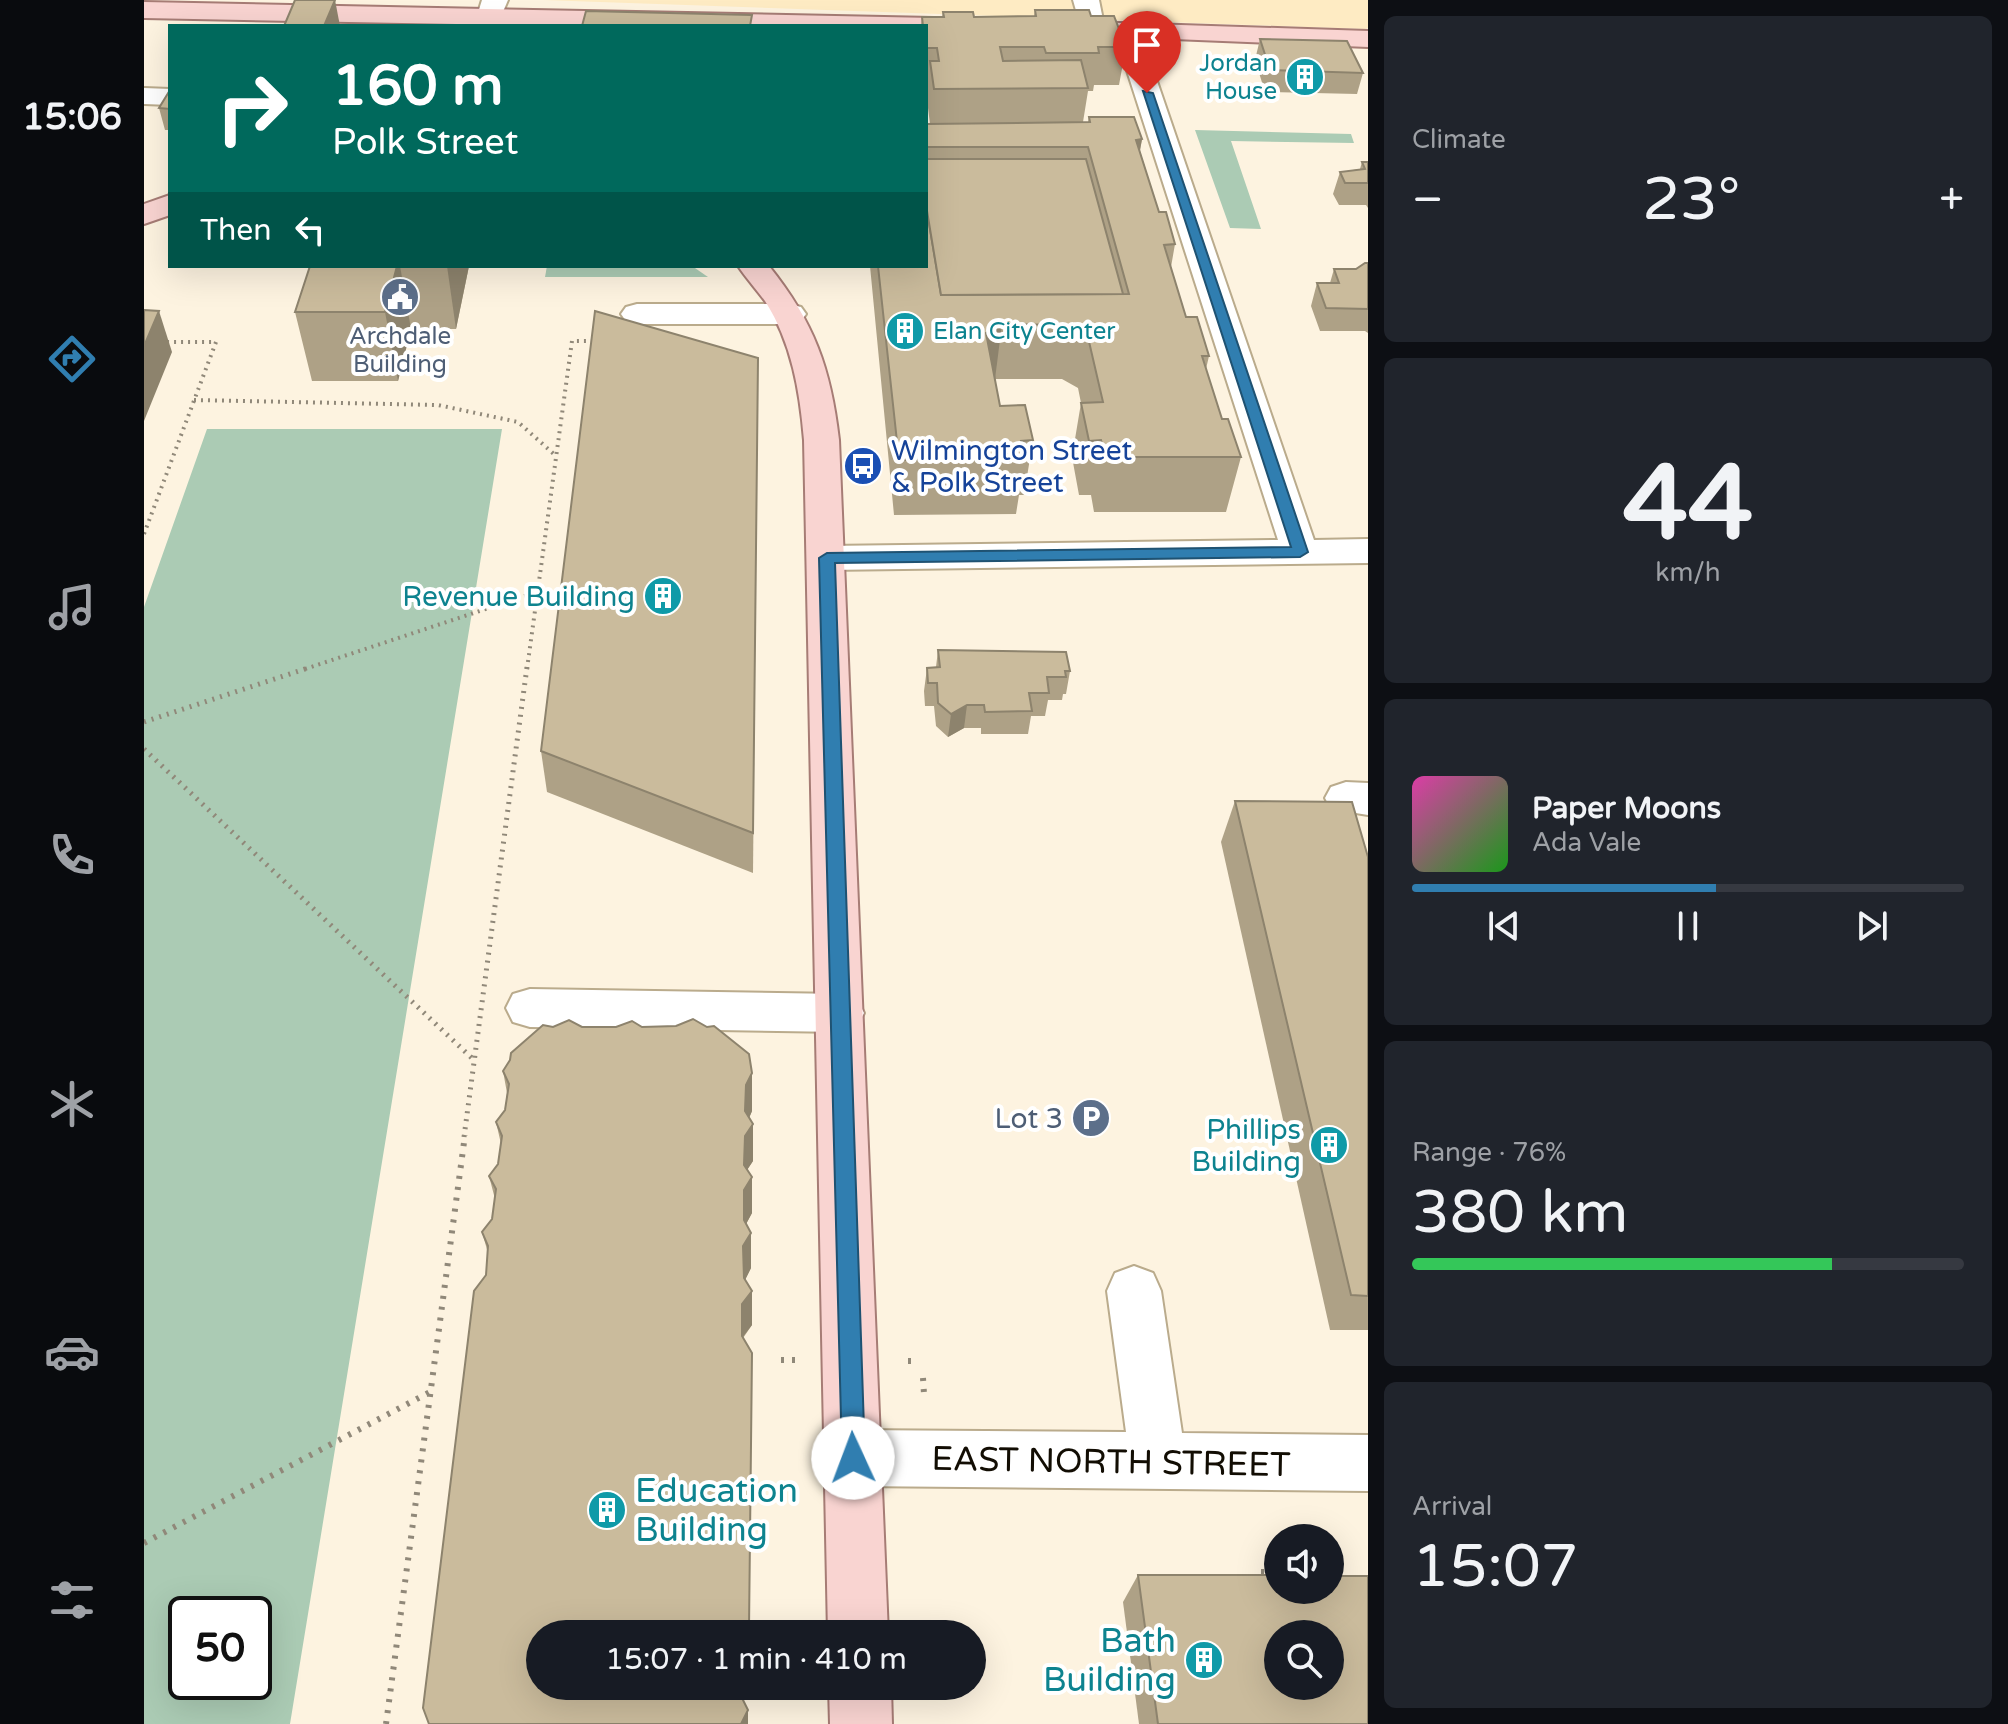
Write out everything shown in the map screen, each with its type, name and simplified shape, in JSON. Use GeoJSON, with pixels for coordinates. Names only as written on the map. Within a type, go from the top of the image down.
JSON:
{"type":"FeatureCollection","features":[{"type":"Feature","properties":{"kind":"main road"},"geometry":{"type":"LineString","coordinates":[[147,9],[828,24]]}},
{"type":"Feature","properties":{"kind":"main road"},"geometry":{"type":"LineString","coordinates":[[376,15],[400,24]]}},
{"type":"Feature","properties":{"kind":"main road"},"geometry":{"type":"LineString","coordinates":[[928,26],[1368,39]]}},
{"type":"Feature","properties":{"kind":"main road"},"geometry":{"type":"LineString","coordinates":[[144,215],[168,205]]}},
{"type":"Feature","properties":{"kind":"main road"},"geometry":{"type":"LineString","coordinates":[[755,268],[778,292],[790,314],[813,372],[821,425],[858,1620]]}},
{"type":"Feature","properties":{"kind":"main road"},"geometry":{"type":"LineString","coordinates":[[860,1700],[861,1724]]}},
{"type":"Feature","properties":{"kind":"street"},"geometry":{"type":"LineString","coordinates":[[1086,0],[1092,30]]}},
{"type":"Feature","properties":{"kind":"street"},"geometry":{"type":"LineString","coordinates":[[1132,30],[1133,49],[1205,314],[1300,552]]}},
{"type":"Feature","properties":{"kind":"street"},"geometry":{"type":"LineString","coordinates":[[144,96],[168,97]]}},
{"type":"Feature","properties":{"kind":"street"},"geometry":{"type":"LineString","coordinates":[[637,314],[790,314]]}},
{"type":"Feature","properties":{"kind":"street"},"geometry":{"type":"LineString","coordinates":[[827,558],[1368,551]]}},
{"type":"Feature","properties":{"kind":"street"},"geometry":{"type":"LineString","coordinates":[[530,1008],[840,1013]]}},
{"type":"Feature","properties":{"kind":"street"},"geometry":{"type":"LineString","coordinates":[[1134,1291],[1158,1461]]}},
{"type":"Feature","properties":{"kind":"street","name":"EAST NORTH STREET"},"geometry":{"type":"LineString","coordinates":[[853,1458],[1368,1463]]}},
{"type":"Feature","properties":{"kind":"path"},"geometry":{"type":"LineString","coordinates":[[386,1724],[572,341]]}},
{"type":"Feature","properties":{"kind":"path"},"geometry":{"type":"LineString","coordinates":[[144,534],[216,342],[158,342]]}},
{"type":"Feature","properties":{"kind":"path"},"geometry":{"type":"LineString","coordinates":[[194,400],[438,405],[518,422],[555,455]]}},
{"type":"Feature","properties":{"kind":"path"},"geometry":{"type":"LineString","coordinates":[[144,722],[537,592]]}},
{"type":"Feature","properties":{"kind":"path"},"geometry":{"type":"LineString","coordinates":[[144,749],[475,1061]]}},
{"type":"Feature","properties":{"kind":"path"},"geometry":{"type":"LineString","coordinates":[[781,1360],[801,1360]]}},
{"type":"Feature","properties":{"kind":"path"},"geometry":{"type":"LineString","coordinates":[[908,1361],[918,1361]]}},
{"type":"Feature","properties":{"kind":"path"},"geometry":{"type":"LineString","coordinates":[[923,1378],[924,1394]]}},
{"type":"Feature","properties":{"kind":"path"},"geometry":{"type":"LineString","coordinates":[[144,1543],[430,1392]]}},
{"type":"Feature","properties":{"kind":"shaded area"},"geometry":{"type":"Polygon","coordinates":[[[543,0],[1368,0],[1368,28],[1365,29],[543,0]]]}},
{"type":"Feature","properties":{"kind":"green space"},"geometry":{"type":"Polygon","coordinates":[[[1195,130],[1351,134],[1354,143],[1231,141],[1261,229],[1230,228],[1195,130]]]}},
{"type":"Feature","properties":{"kind":"green space"},"geometry":{"type":"Polygon","coordinates":[[[547,268],[695,268],[708,277],[545,277],[547,268]]]}},
{"type":"Feature","properties":{"kind":"green space"},"geometry":{"type":"Polygon","coordinates":[[[207,429],[502,429],[290,1724],[144,1724],[144,607],[207,429]]]}},
{"type":"Feature","properties":{"kind":"building"},"geometry":{"type":"Polygon","coordinates":[[[295,0],[335,0],[325,24],[285,24],[295,0]]]}},
{"type":"Feature","properties":{"kind":"building"},"geometry":{"type":"Polygon","coordinates":[[[1035,10],[1089,10],[1091,16],[1114,16],[1126,47],[1098,47],[1099,53],[1046,53],[1044,47],[1000,47],[1003,61],[1081,60],[1088,88],[934,89],[930,61],[939,61],[937,48],[928,48],[928,24],[923,24],[922,17],[944,17],[943,12],[973,12],[974,17],[1036,16],[1035,10]]]}},
{"type":"Feature","properties":{"kind":"building"},"geometry":{"type":"Polygon","coordinates":[[[586,11],[752,15],[750,24],[583,24],[586,11]]]}},
{"type":"Feature","properties":{"kind":"building"},"geometry":{"type":"Polygon","coordinates":[[[1260,39],[1347,41],[1363,73],[1270,70],[1260,39]]]}},
{"type":"Feature","properties":{"kind":"building"},"geometry":{"type":"Polygon","coordinates":[[[168,93],[168,109],[159,108],[168,93]]]}},
{"type":"Feature","properties":{"kind":"building"},"geometry":{"type":"Polygon","coordinates":[[[1089,117],[1134,117],[1142,139],[1136,140],[1159,212],[1166,212],[1175,244],[1164,245],[1186,317],[1197,317],[1209,356],[1202,356],[1222,419],[1228,419],[1241,457],[1105,457],[1101,440],[1089,441],[1081,403],[1103,402],[1087,333],[1070,325],[1002,324],[986,333],[1000,406],[1025,405],[1033,440],[1021,441],[1024,459],[899,460],[878,268],[928,268],[928,217],[941,295],[1129,294],[1088,147],[928,147],[928,124],[1090,122],[1089,117]]]}},
{"type":"Feature","properties":{"kind":"building"},"geometry":{"type":"Polygon","coordinates":[[[928,159],[1086,159],[1123,294],[941,295],[928,217],[928,159]]]}},
{"type":"Feature","properties":{"kind":"building"},"geometry":{"type":"Polygon","coordinates":[[[1362,162],[1368,162],[1368,183],[1345,183],[1340,172],[1365,169],[1362,162]]]}},
{"type":"Feature","properties":{"kind":"building"},"geometry":{"type":"Polygon","coordinates":[[[1368,263],[1368,309],[1326,308],[1317,283],[1339,283],[1334,269],[1356,269],[1368,263]]]}},
{"type":"Feature","properties":{"kind":"building"},"geometry":{"type":"Polygon","coordinates":[[[309,268],[396,268],[385,312],[295,312],[309,268]]]}},
{"type":"Feature","properties":{"kind":"building"},"geometry":{"type":"Polygon","coordinates":[[[144,310],[159,311],[144,346],[144,310]]]}},
{"type":"Feature","properties":{"kind":"building","name":"Revenue Building"},"geometry":{"type":"Polygon","coordinates":[[[595,311],[758,358],[753,833],[541,751],[595,311]]]}},
{"type":"Feature","properties":{"kind":"building"},"geometry":{"type":"Polygon","coordinates":[[[938,650],[1066,652],[1070,671],[1065,671],[1066,677],[1047,677],[1049,693],[1029,693],[1032,711],[985,712],[984,705],[967,705],[951,714],[938,703],[937,683],[928,683],[927,668],[940,667],[938,650]]]}},
{"type":"Feature","properties":{"kind":"building","name":"Phillips Building"},"geometry":{"type":"Polygon","coordinates":[[[1235,801],[1352,802],[1368,857],[1368,1296],[1351,1295],[1235,801]]]}},
{"type":"Feature","properties":{"kind":"building","name":"Education Building"},"geometry":{"type":"Polygon","coordinates":[[[693,1019],[707,1027],[714,1026],[749,1054],[752,1073],[746,1085],[745,1111],[753,1124],[745,1136],[744,1165],[752,1177],[744,1190],[744,1220],[751,1233],[743,1246],[744,1278],[752,1291],[742,1304],[742,1336],[752,1353],[749,1620],[526,1620],[526,1700],[743,1700],[748,1710],[741,1724],[429,1724],[423,1708],[474,1291],[486,1275],[488,1246],[482,1232],[492,1219],[496,1189],[489,1176],[498,1164],[502,1136],[496,1122],[505,1110],[509,1084],[503,1071],[511,1053],[543,1025],[553,1027],[569,1020],[582,1027],[616,1027],[632,1021],[642,1027],[676,1026],[693,1019]]]}},
{"type":"Feature","properties":{"kind":"building","name":"Bath Building"},"geometry":{"type":"Polygon","coordinates":[[[1138,1575],[1264,1575],[1264,1604],[1344,1604],[1344,1576],[1368,1576],[1368,1724],[1158,1724],[1138,1575]]]}},
{"type":"Feature","properties":{"kind":"place","name":"Jordan House"},"geometry":{"type":"Point","coordinates":[1305,77]}},
{"type":"Feature","properties":{"kind":"place","name":"Archdale Building"},"geometry":{"type":"Point","coordinates":[400,297]}},
{"type":"Feature","properties":{"kind":"place","name":"Elan City Center"},"geometry":{"type":"Point","coordinates":[905,331]}},
{"type":"Feature","properties":{"kind":"place","name":"Wilmington Street & Polk Street"},"geometry":{"type":"Point","coordinates":[863,466]}},
{"type":"Feature","properties":{"kind":"place","name":"Revenue Building"},"geometry":{"type":"Point","coordinates":[663,596]}},
{"type":"Feature","properties":{"kind":"place","name":"Lot 3"},"geometry":{"type":"Point","coordinates":[1091,1118]}},
{"type":"Feature","properties":{"kind":"place","name":"Phillips Building"},"geometry":{"type":"Point","coordinates":[1329,1145]}},
{"type":"Feature","properties":{"kind":"place","name":"Education Building"},"geometry":{"type":"Point","coordinates":[607,1510]}},
{"type":"Feature","properties":{"kind":"place","name":"Bath Building"},"geometry":{"type":"Point","coordinates":[1204,1660]}},
{"type":"Feature","properties":{"kind":"route"},"geometry":{"type":"LineString","coordinates":[[853,1458],[827,558],[1300,552],[1147,93]]}}]}
